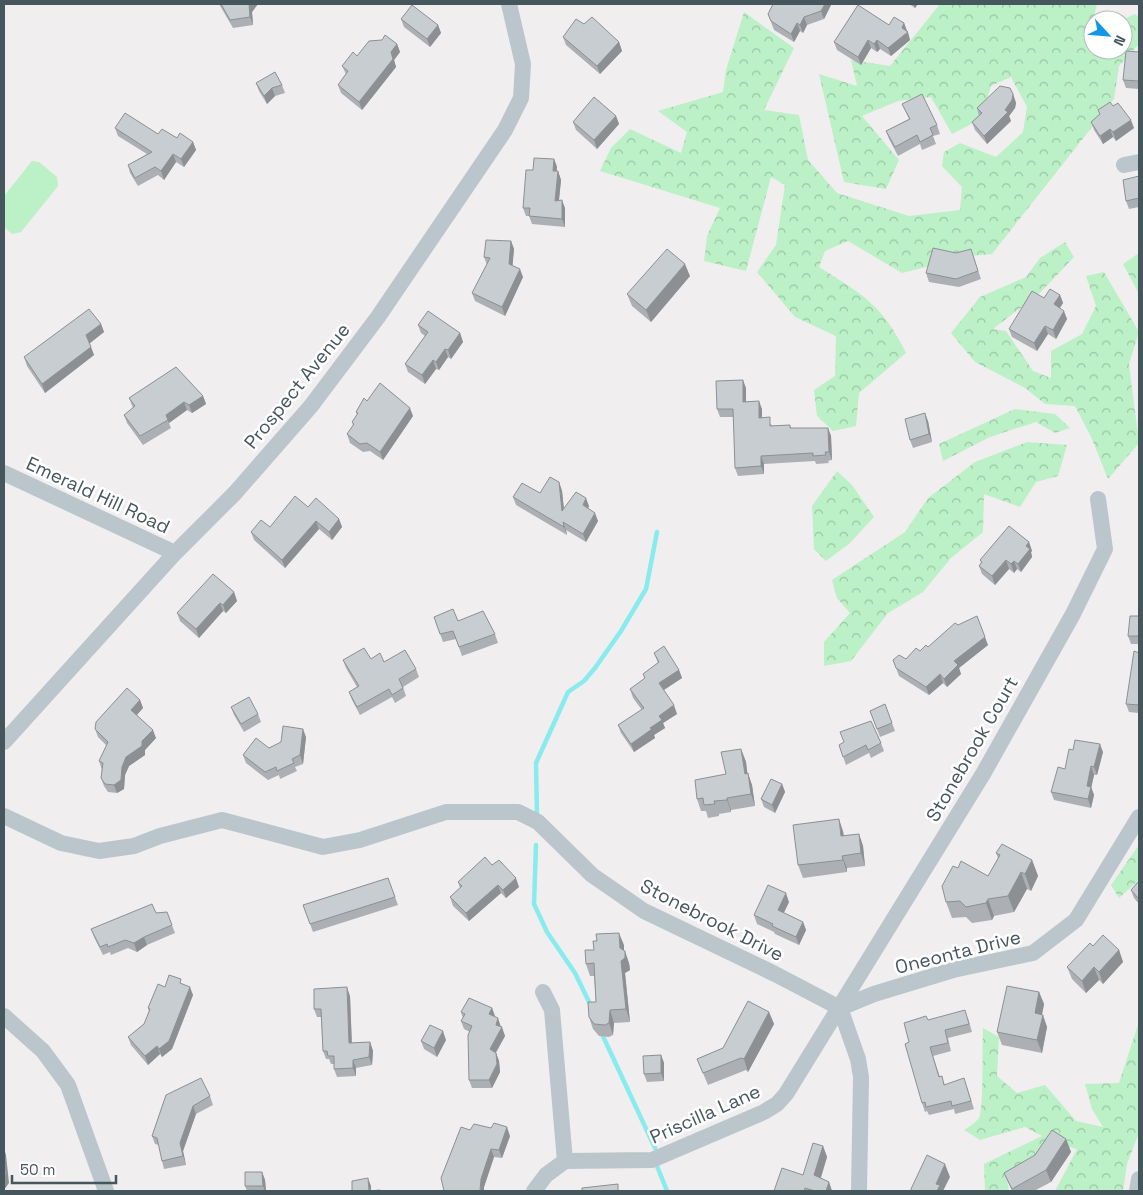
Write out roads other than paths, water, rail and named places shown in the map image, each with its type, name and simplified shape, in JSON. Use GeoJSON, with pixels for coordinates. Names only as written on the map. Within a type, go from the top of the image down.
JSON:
{"type":"FeatureCollection","features":[{"type":"Feature","properties":{"kind":"street","name":"Prospect Avenue"},"geometry":{"type":"LineString","coordinates":[[4,742],[175,553],[235,493],[311,406],[378,317],[506,130],[521,98],[522,64],[509,4]]}},
{"type":"Feature","properties":{"kind":"street","name":"Emerald Hill Road"},"geometry":{"type":"LineString","coordinates":[[4,473],[175,553]]}},
{"type":"Feature","properties":{"kind":"street","name":"Stonebrook Court"},"geometry":{"type":"LineString","coordinates":[[840,1008],[982,774],[1073,614],[1105,550],[1098,499]]}},
{"type":"Feature","properties":{"kind":"street","name":"Stonebrook Drive"},"geometry":{"type":"LineString","coordinates":[[4,816],[61,843],[100,851],[134,846],[160,836],[222,820],[323,846],[360,840],[446,812],[518,812],[538,822],[592,875],[644,911],[783,978],[840,1008]]}},
{"type":"Feature","properties":{"kind":"street","name":"Oneonta Drive"},"geometry":{"type":"LineString","coordinates":[[840,1008],[874,994],[953,970],[1034,953],[1076,920],[1139,816]]}},
{"type":"Feature","properties":{"kind":"street"},"geometry":{"type":"LineString","coordinates":[[534,1191],[546,1174],[565,1161],[552,1010],[543,992]]}},
{"type":"Feature","properties":{"kind":"street","name":"Priscilla Lane"},"geometry":{"type":"LineString","coordinates":[[565,1161],[652,1160],[764,1112],[777,1104],[786,1094],[840,1008]]}},
{"type":"Feature","properties":{"kind":"street"},"geometry":{"type":"LineString","coordinates":[[840,1008],[858,1059],[861,1076],[859,1191]]}},
{"type":"Feature","properties":{"kind":"street"},"geometry":{"type":"LineString","coordinates":[[4,1016],[43,1051],[68,1085],[106,1191]]}},
{"type":"Feature","properties":{"kind":"street"},"geometry":{"type":"LineString","coordinates":[[1137,1191],[1139,1179]]}},
{"type":"Feature","properties":{"kind":"waterway"},"geometry":{"type":"LineString","coordinates":[[537,818],[536,763],[568,692],[584,681],[595,668],[621,631],[646,589],[657,532]]}},
{"type":"Feature","properties":{"kind":"waterway"},"geometry":{"type":"LineString","coordinates":[[536,845],[534,904],[547,932],[575,973],[591,1006]]}},
{"type":"Feature","properties":{"kind":"waterway"},"geometry":{"type":"LineString","coordinates":[[601,1032],[655,1148]]}},
{"type":"Feature","properties":{"kind":"waterway"},"geometry":{"type":"LineString","coordinates":[[657,1166],[667,1191]]}}]}
